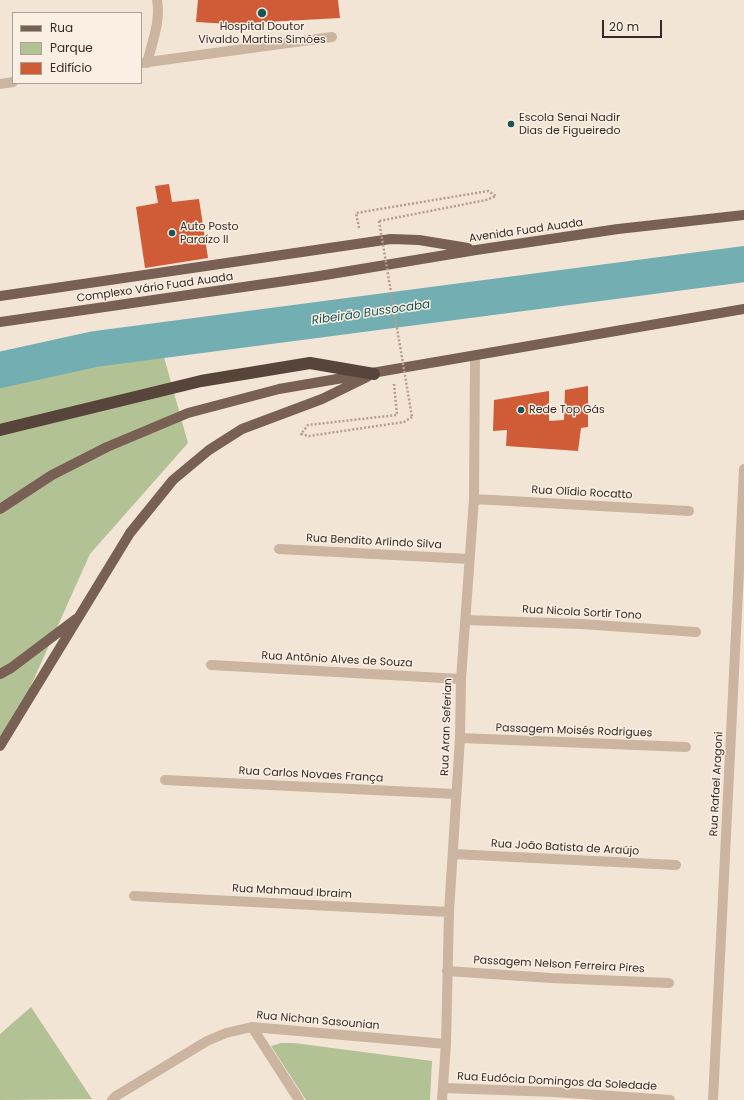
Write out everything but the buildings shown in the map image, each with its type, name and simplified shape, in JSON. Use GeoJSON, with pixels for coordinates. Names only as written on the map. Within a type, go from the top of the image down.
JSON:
{"type":"FeatureCollection","features":[{"type":"Feature","properties":{"kind":"highway"},"geometry":{"type":"LineString","coordinates":[[0,430],[201,381],[310,363],[374,374]]}},
{"type":"Feature","properties":{"kind":"main road","name":"Avenida Fuad Auada"},"geometry":{"type":"LineString","coordinates":[[313,277],[476,250],[618,229],[744,215]]}},
{"type":"Feature","properties":{"kind":"main road"},"geometry":{"type":"LineString","coordinates":[[0,296],[391,239],[419,240],[476,250]]}},
{"type":"Feature","properties":{"kind":"main road","name":"Complexo Vário Fuad Auada"},"geometry":{"type":"LineString","coordinates":[[0,322],[313,277]]}},
{"type":"Feature","properties":{"kind":"main road"},"geometry":{"type":"LineString","coordinates":[[0,509],[52,475],[107,446],[188,413],[279,389],[330,379],[374,374],[744,310]]}},
{"type":"Feature","properties":{"kind":"main road"},"geometry":{"type":"LineString","coordinates":[[0,746],[130,533],[172,480],[209,450],[242,429],[322,399],[374,374]]}},
{"type":"Feature","properties":{"kind":"main road"},"geometry":{"type":"LineString","coordinates":[[0,674],[12,668],[81,615]]}},
{"type":"Feature","properties":{"kind":"street"},"geometry":{"type":"LineString","coordinates":[[157,0],[158,8],[155,29],[144,63],[332,37]]}},
{"type":"Feature","properties":{"kind":"street"},"geometry":{"type":"LineString","coordinates":[[0,84],[12,82]]}},
{"type":"Feature","properties":{"kind":"street","name":"Rua Aran Seferian"},"geometry":{"type":"LineString","coordinates":[[442,1100],[446,1044],[449,912],[460,738],[461,679],[474,499],[475,356]]}},
{"type":"Feature","properties":{"kind":"street","name":"Rua Rafael Aragoni"},"geometry":{"type":"LineString","coordinates":[[713,1100],[744,469]]}},
{"type":"Feature","properties":{"kind":"street","name":"Rua Olídio Rocatto"},"geometry":{"type":"LineString","coordinates":[[474,499],[689,511]]}},
{"type":"Feature","properties":{"kind":"street","name":"Rua Bendito Arlindo Silva"},"geometry":{"type":"LineString","coordinates":[[279,549],[469,559]]}},
{"type":"Feature","properties":{"kind":"street","name":"Rua Nicola Sortir Tono"},"geometry":{"type":"LineString","coordinates":[[466,620],[581,624],[696,632]]}},
{"type":"Feature","properties":{"kind":"street","name":"Rua Antônio Alves de Souza"},"geometry":{"type":"LineString","coordinates":[[212,665],[461,679]]}},
{"type":"Feature","properties":{"kind":"street","name":"Passagem Moisés Rodrigues"},"geometry":{"type":"LineString","coordinates":[[460,738],[686,747]]}},
{"type":"Feature","properties":{"kind":"street","name":"Rua Carlos Novaes França"},"geometry":{"type":"LineString","coordinates":[[165,780],[456,794]]}},
{"type":"Feature","properties":{"kind":"street","name":"Rua João Batista de Araújo"},"geometry":{"type":"LineString","coordinates":[[453,854],[676,865]]}},
{"type":"Feature","properties":{"kind":"street","name":"Rua Mahmaud Ibraim"},"geometry":{"type":"LineString","coordinates":[[134,896],[449,912]]}},
{"type":"Feature","properties":{"kind":"street","name":"Passagem Nelson Ferreira Pires"},"geometry":{"type":"LineString","coordinates":[[447,971],[551,978],[669,983]]}},
{"type":"Feature","properties":{"kind":"street"},"geometry":{"type":"LineString","coordinates":[[252,1027],[299,1100]]}},
{"type":"Feature","properties":{"kind":"street","name":"Rua Nichan Sasounian"},"geometry":{"type":"LineString","coordinates":[[112,1100],[116,1096],[207,1041],[226,1033],[252,1027],[446,1044]]}},
{"type":"Feature","properties":{"kind":"street","name":"Rua Eudócia Domingos da Soledade"},"geometry":{"type":"LineString","coordinates":[[444,1088],[554,1092],[670,1100]]}},
{"type":"Feature","properties":{"kind":"path"},"geometry":{"type":"LineString","coordinates":[[362,243],[356,213],[488,191],[496,196],[486,200],[379,221],[412,416],[404,422],[309,436],[300,434],[308,425],[397,415],[392,370]]}},
{"type":"Feature","properties":{"kind":"green space"},"geometry":{"type":"Polygon","coordinates":[[[162,350],[188,443],[90,554],[16,719],[0,746],[0,381],[26,373],[162,350]]]}},
{"type":"Feature","properties":{"kind":"green space"},"geometry":{"type":"Polygon","coordinates":[[[31,1007],[92,1099],[0,1100],[0,1034],[31,1007]]]}},
{"type":"Feature","properties":{"kind":"green space"},"geometry":{"type":"Polygon","coordinates":[[[281,1043],[294,1043],[432,1061],[430,1100],[306,1100],[271,1046],[281,1043]]]}},
{"type":"Feature","properties":{"kind":"waterway","name":"Ribeirão Bussocaba"},"geometry":{"type":"LineString","coordinates":[[0,370],[95,349],[744,264]]}},
{"type":"Feature","properties":{"kind":"place","name":"Hospital Doutor Vivaldo Martins Simões"},"geometry":{"type":"Point","coordinates":[262,13]}},
{"type":"Feature","properties":{"kind":"place","name":"Escola Senai Nadir Dias de Figueiredo"},"geometry":{"type":"Point","coordinates":[511,124]}},
{"type":"Feature","properties":{"kind":"place","name":"Auto Posto Paraízo II"},"geometry":{"type":"Point","coordinates":[172,233]}},
{"type":"Feature","properties":{"kind":"place","name":"Rede Top Gás"},"geometry":{"type":"Point","coordinates":[521,410]}}]}
